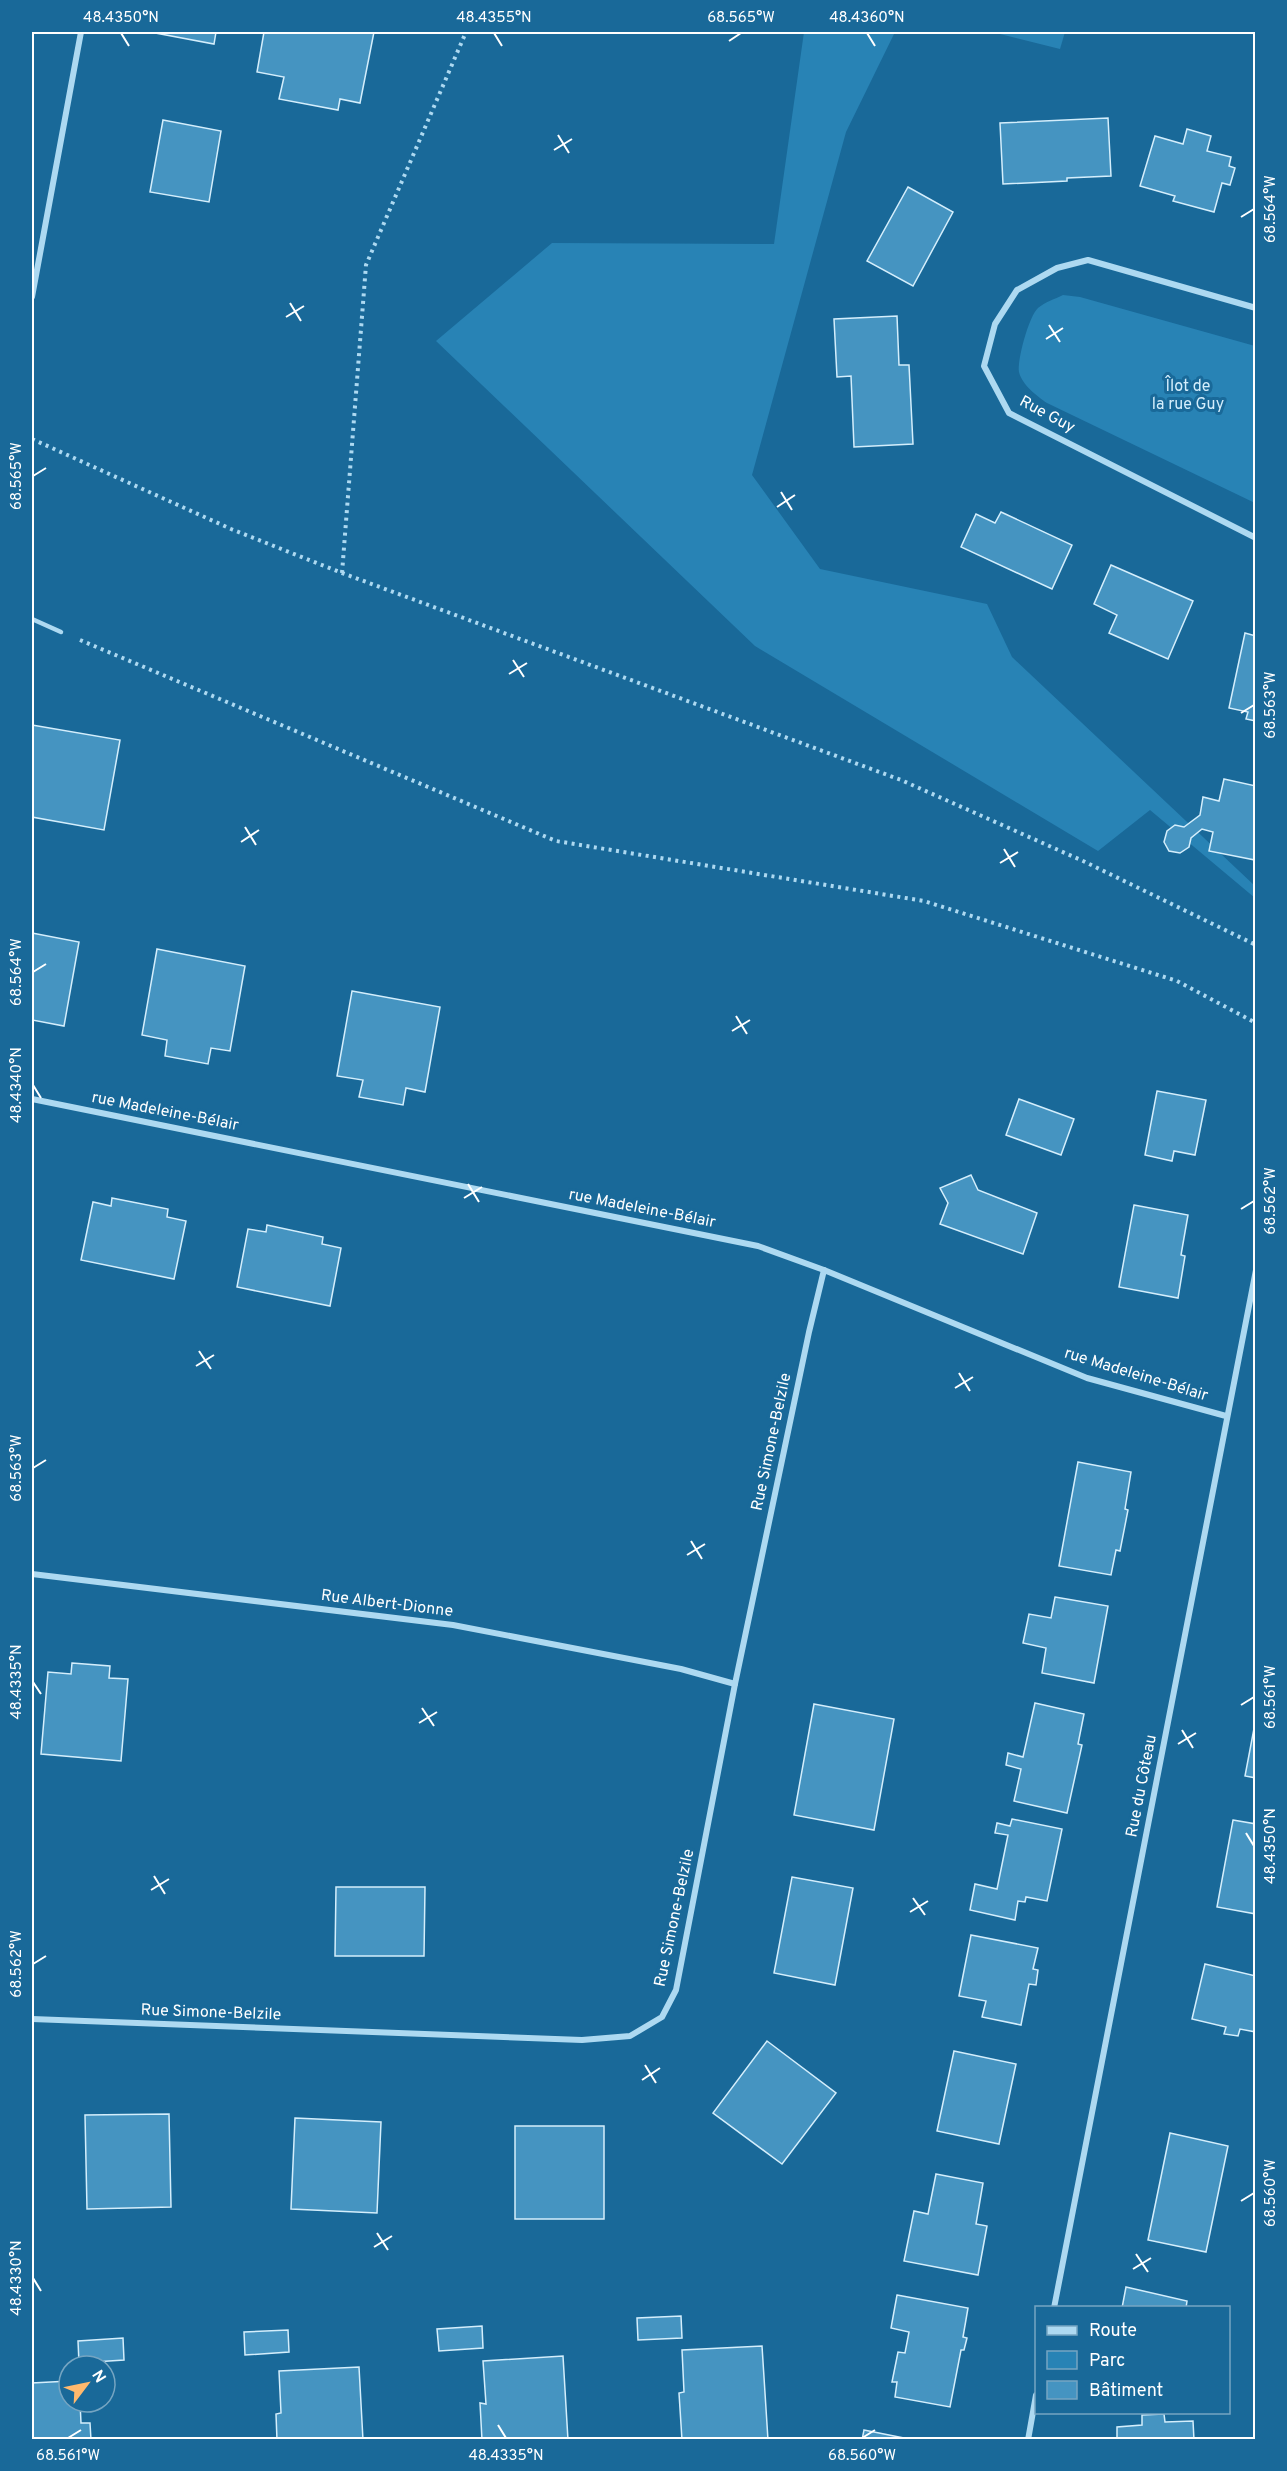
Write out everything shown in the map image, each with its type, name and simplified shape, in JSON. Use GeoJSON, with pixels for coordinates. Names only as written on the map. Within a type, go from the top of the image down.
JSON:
{"type":"FeatureCollection","features":[{"type":"Feature","properties":{"kind":"street"},"geometry":{"type":"LineString","coordinates":[[32,297],[81,32]]}},
{"type":"Feature","properties":{"kind":"street","name":"Rue Guy"},"geometry":{"type":"LineString","coordinates":[[1256,308],[1088,260],[1057,268],[1017,290],[995,324],[984,366],[1009,413],[1256,538]]}},
{"type":"Feature","properties":{"kind":"street","name":"rue Madeleine-Bélair"},"geometry":{"type":"LineString","coordinates":[[32,1099],[758,1246],[824,1270],[1087,1378],[1226,1416]]}},
{"type":"Feature","properties":{"kind":"street","name":"Rue Simone-Belzile"},"geometry":{"type":"LineString","coordinates":[[32,2019],[582,2040],[630,2036],[662,2017],[676,1989],[735,1684],[806,1344],[824,1270]]}},
{"type":"Feature","properties":{"kind":"street","name":"Rue du Côteau"},"geometry":{"type":"LineString","coordinates":[[1054,2306],[1256,1270]]}},
{"type":"Feature","properties":{"kind":"street","name":"Rue Albert-Dionne"},"geometry":{"type":"LineString","coordinates":[[32,1574],[453,1625],[681,1669],[735,1684]]}},
{"type":"Feature","properties":{"kind":"street"},"geometry":{"type":"LineString","coordinates":[[1028,2439],[1035,2400]]}},
{"type":"Feature","properties":{"kind":"lane"},"geometry":{"type":"LineString","coordinates":[[32,619],[61,632]]}},
{"type":"Feature","properties":{"kind":"path"},"geometry":{"type":"LineString","coordinates":[[342,573],[366,265],[466,32]]}},
{"type":"Feature","properties":{"kind":"path"},"geometry":{"type":"LineString","coordinates":[[32,439],[231,528],[342,573],[901,780],[1083,861],[1256,945]]}},
{"type":"Feature","properties":{"kind":"path"},"geometry":{"type":"LineString","coordinates":[[61,632],[556,841],[924,901],[1177,981],[1256,1023]]}},
{"type":"Feature","properties":{"kind":"green space"},"geometry":{"type":"Polygon","coordinates":[[[804,32],[895,32],[846,132],[752,475],[820,569],[987,604],[1012,657],[1255,886],[1255,898],[1150,810],[1098,851],[755,646],[436,341],[552,243],[774,244],[804,32]]]}},
{"type":"Feature","properties":{"kind":"green space"},"geometry":{"type":"Polygon","coordinates":[[[992,32],[1065,32],[1060,49],[992,32]]]}},
{"type":"Feature","properties":{"kind":"green space","name":"Îlot de la rue Guy"},"geometry":{"type":"Polygon","coordinates":[[[1063,295],[1080,297],[1255,346],[1255,503],[1047,403],[1027,386],[1019,372],[1019,366],[1024,338],[1031,320],[1038,308],[1063,295]]]}},
{"type":"Feature","properties":{"kind":"building"},"geometry":{"type":"Polygon","coordinates":[[[150,32],[216,32],[214,44],[150,32]]]}},
{"type":"Feature","properties":{"kind":"building"},"geometry":{"type":"Polygon","coordinates":[[[264,32],[374,32],[360,103],[340,99],[338,110],[279,99],[284,77],[257,72],[264,32]]]}},
{"type":"Feature","properties":{"kind":"building"},"geometry":{"type":"Polygon","coordinates":[[[1108,118],[1111,176],[1003,184],[1000,123],[1108,118]]]}},
{"type":"Feature","properties":{"kind":"building"},"geometry":{"type":"Polygon","coordinates":[[[163,120],[221,131],[209,202],[150,192],[163,120]]]}},
{"type":"Feature","properties":{"kind":"building"},"geometry":{"type":"Polygon","coordinates":[[[1187,129],[1211,136],[1207,151],[1231,157],[1229,166],[1235,168],[1230,185],[1222,183],[1214,212],[1173,201],[1175,196],[1140,186],[1155,136],[1183,144],[1187,129]]]}},
{"type":"Feature","properties":{"kind":"building"},"geometry":{"type":"Polygon","coordinates":[[[908,187],[953,212],[913,286],[867,261],[908,187]]]}},
{"type":"Feature","properties":{"kind":"building"},"geometry":{"type":"Polygon","coordinates":[[[897,316],[899,365],[909,365],[913,444],[854,447],[851,376],[837,377],[834,319],[897,316]]]}},
{"type":"Feature","properties":{"kind":"building"},"geometry":{"type":"Polygon","coordinates":[[[1001,512],[1072,545],[1052,589],[961,547],[976,514],[995,523],[1001,512]]]}},
{"type":"Feature","properties":{"kind":"building"},"geometry":{"type":"Polygon","coordinates":[[[1111,565],[1193,601],[1168,659],[1109,633],[1117,615],[1094,604],[1111,565]]]}},
{"type":"Feature","properties":{"kind":"building"},"geometry":{"type":"Polygon","coordinates":[[[1245,633],[1256,636],[1256,721],[1246,719],[1248,712],[1229,708],[1245,633]]]}},
{"type":"Feature","properties":{"kind":"building"},"geometry":{"type":"Polygon","coordinates":[[[32,725],[120,740],[104,830],[32,817],[32,725]]]}},
{"type":"Feature","properties":{"kind":"building"},"geometry":{"type":"Polygon","coordinates":[[[1224,779],[1256,786],[1255,860],[1209,851],[1213,832],[1202,829],[1191,838],[1189,847],[1180,853],[1169,851],[1164,842],[1167,831],[1175,825],[1184,827],[1200,815],[1203,797],[1219,801],[1224,779]]]}},
{"type":"Feature","properties":{"kind":"building"},"geometry":{"type":"Polygon","coordinates":[[[32,933],[79,942],[64,1026],[32,1020],[32,933]]]}},
{"type":"Feature","properties":{"kind":"building"},"geometry":{"type":"Polygon","coordinates":[[[157,949],[245,966],[230,1051],[211,1048],[208,1064],[165,1056],[167,1040],[142,1035],[157,949]]]}},
{"type":"Feature","properties":{"kind":"building"},"geometry":{"type":"Polygon","coordinates":[[[352,991],[440,1007],[425,1092],[406,1088],[403,1105],[359,1097],[363,1080],[337,1076],[352,991]]]}},
{"type":"Feature","properties":{"kind":"building"},"geometry":{"type":"Polygon","coordinates":[[[1157,1091],[1206,1100],[1195,1155],[1174,1151],[1172,1161],[1145,1155],[1157,1091]]]}},
{"type":"Feature","properties":{"kind":"building"},"geometry":{"type":"Polygon","coordinates":[[[1019,1099],[1074,1119],[1061,1155],[1006,1135],[1019,1099]]]}},
{"type":"Feature","properties":{"kind":"building"},"geometry":{"type":"Polygon","coordinates":[[[971,1175],[978,1190],[1037,1213],[1023,1254],[940,1224],[948,1203],[940,1188],[971,1175]]]}},
{"type":"Feature","properties":{"kind":"building"},"geometry":{"type":"Polygon","coordinates":[[[112,1198],[168,1209],[167,1217],[186,1221],[174,1279],[81,1260],[93,1202],[111,1206],[112,1198]]]}},
{"type":"Feature","properties":{"kind":"building"},"geometry":{"type":"Polygon","coordinates":[[[1134,1205],[1188,1215],[1181,1255],[1185,1256],[1178,1298],[1119,1287],[1134,1205]]]}},
{"type":"Feature","properties":{"kind":"building"},"geometry":{"type":"Polygon","coordinates":[[[267,1225],[323,1237],[322,1244],[341,1248],[330,1306],[237,1287],[248,1229],[266,1232],[267,1225]]]}},
{"type":"Feature","properties":{"kind":"building"},"geometry":{"type":"Polygon","coordinates":[[[1078,1462],[1131,1472],[1125,1509],[1128,1510],[1120,1551],[1116,1550],[1111,1575],[1059,1566],[1078,1462]]]}},
{"type":"Feature","properties":{"kind":"building"},"geometry":{"type":"Polygon","coordinates":[[[1055,1597],[1108,1606],[1094,1683],[1042,1673],[1046,1648],[1023,1643],[1029,1614],[1051,1618],[1055,1597]]]}},
{"type":"Feature","properties":{"kind":"building"},"geometry":{"type":"Polygon","coordinates":[[[72,1663],[110,1666],[109,1678],[128,1679],[121,1761],[41,1754],[48,1672],[71,1674],[72,1663]]]}},
{"type":"Feature","properties":{"kind":"building"},"geometry":{"type":"Polygon","coordinates":[[[1035,1703],[1084,1714],[1078,1744],[1082,1745],[1067,1813],[1014,1801],[1021,1769],[1006,1765],[1008,1753],[1023,1757],[1035,1703]]]}},
{"type":"Feature","properties":{"kind":"building"},"geometry":{"type":"Polygon","coordinates":[[[814,1704],[894,1719],[874,1830],[794,1815],[814,1704]]]}},
{"type":"Feature","properties":{"kind":"building"},"geometry":{"type":"Polygon","coordinates":[[[1256,1718],[1256,1778],[1245,1776],[1256,1718]]]}},
{"type":"Feature","properties":{"kind":"building"},"geometry":{"type":"Polygon","coordinates":[[[1012,1819],[1062,1829],[1047,1901],[1026,1897],[1025,1902],[1018,1901],[1015,1920],[970,1910],[975,1884],[997,1889],[1008,1835],[995,1833],[997,1823],[1010,1826],[1012,1819]]]}},
{"type":"Feature","properties":{"kind":"building"},"geometry":{"type":"Polygon","coordinates":[[[1233,1820],[1256,1824],[1256,1914],[1217,1907],[1233,1820]]]}},
{"type":"Feature","properties":{"kind":"building"},"geometry":{"type":"Polygon","coordinates":[[[792,1877],[853,1888],[835,1985],[774,1973],[792,1877]]]}},
{"type":"Feature","properties":{"kind":"building"},"geometry":{"type":"Polygon","coordinates":[[[336,1887],[425,1887],[424,1956],[335,1956],[336,1887]]]}},
{"type":"Feature","properties":{"kind":"building"},"geometry":{"type":"Polygon","coordinates":[[[971,1935],[1038,1948],[1033,1969],[1038,1970],[1036,1985],[1029,1984],[1021,2025],[982,2017],[986,2001],[959,1996],[971,1935]]]}},
{"type":"Feature","properties":{"kind":"building"},"geometry":{"type":"Polygon","coordinates":[[[1205,1964],[1256,1976],[1256,2032],[1240,2029],[1238,2036],[1224,2034],[1226,2027],[1192,2019],[1205,1964]]]}},
{"type":"Feature","properties":{"kind":"building"},"geometry":{"type":"Polygon","coordinates":[[[767,2041],[836,2093],[782,2164],[713,2113],[767,2041]]]}},
{"type":"Feature","properties":{"kind":"building"},"geometry":{"type":"Polygon","coordinates":[[[954,2051],[1016,2064],[999,2144],[937,2131],[954,2051]]]}},
{"type":"Feature","properties":{"kind":"building"},"geometry":{"type":"Polygon","coordinates":[[[169,2114],[171,2207],[87,2209],[85,2115],[169,2114]]]}},
{"type":"Feature","properties":{"kind":"building"},"geometry":{"type":"Polygon","coordinates":[[[295,2118],[381,2122],[377,2213],[291,2209],[295,2118]]]}},
{"type":"Feature","properties":{"kind":"building"},"geometry":{"type":"Polygon","coordinates":[[[515,2126],[604,2126],[604,2219],[515,2219],[515,2126]]]}},
{"type":"Feature","properties":{"kind":"building"},"geometry":{"type":"Polygon","coordinates":[[[1170,2133],[1228,2146],[1206,2252],[1148,2240],[1170,2133]]]}},
{"type":"Feature","properties":{"kind":"building"},"geometry":{"type":"Polygon","coordinates":[[[936,2174],[983,2183],[976,2224],[987,2226],[978,2275],[904,2261],[914,2211],[928,2214],[936,2174]]]}},
{"type":"Feature","properties":{"kind":"building"},"geometry":{"type":"Polygon","coordinates":[[[1126,2287],[1187,2301],[1186,2306],[1122,2306],[1126,2287]]]}},
{"type":"Feature","properties":{"kind":"building"},"geometry":{"type":"Polygon","coordinates":[[[897,2295],[968,2308],[963,2337],[967,2338],[964,2350],[961,2350],[950,2407],[895,2397],[897,2382],[892,2382],[898,2352],[905,2353],[909,2332],[891,2328],[897,2295]]]}},
{"type":"Feature","properties":{"kind":"building"},"geometry":{"type":"Polygon","coordinates":[[[681,2316],[682,2338],[638,2340],[637,2318],[681,2316]]]}},
{"type":"Feature","properties":{"kind":"building"},"geometry":{"type":"Polygon","coordinates":[[[482,2326],[483,2348],[439,2351],[437,2329],[482,2326]]]}},
{"type":"Feature","properties":{"kind":"building"},"geometry":{"type":"Polygon","coordinates":[[[288,2330],[289,2352],[245,2355],[244,2332],[288,2330]]]}},
{"type":"Feature","properties":{"kind":"building"},"geometry":{"type":"Polygon","coordinates":[[[123,2338],[124,2360],[117,2360],[117,2354],[79,2354],[78,2341],[123,2338]]]}},
{"type":"Feature","properties":{"kind":"building"},"geometry":{"type":"Polygon","coordinates":[[[762,2346],[768,2440],[682,2440],[679,2393],[684,2392],[682,2350],[762,2346]]]}},
{"type":"Feature","properties":{"kind":"building"},"geometry":{"type":"Polygon","coordinates":[[[563,2356],[568,2440],[482,2440],[480,2403],[486,2404],[483,2361],[563,2356]]]}},
{"type":"Feature","properties":{"kind":"building"},"geometry":{"type":"Polygon","coordinates":[[[359,2367],[363,2440],[277,2440],[276,2414],[281,2413],[279,2371],[359,2367]]]}},
{"type":"Feature","properties":{"kind":"building"},"geometry":{"type":"Polygon","coordinates":[[[57,2382],[57,2414],[81,2414],[81,2423],[90,2423],[91,2440],[32,2440],[32,2383],[57,2382]]]}},
{"type":"Feature","properties":{"kind":"building"},"geometry":{"type":"Polygon","coordinates":[[[1164,2414],[1165,2422],[1193,2421],[1194,2440],[1117,2440],[1117,2427],[1142,2425],[1142,2415],[1164,2414]]]}},
{"type":"Feature","properties":{"kind":"building"},"geometry":{"type":"Polygon","coordinates":[[[864,2430],[914,2440],[862,2440],[864,2430]]]}}]}
